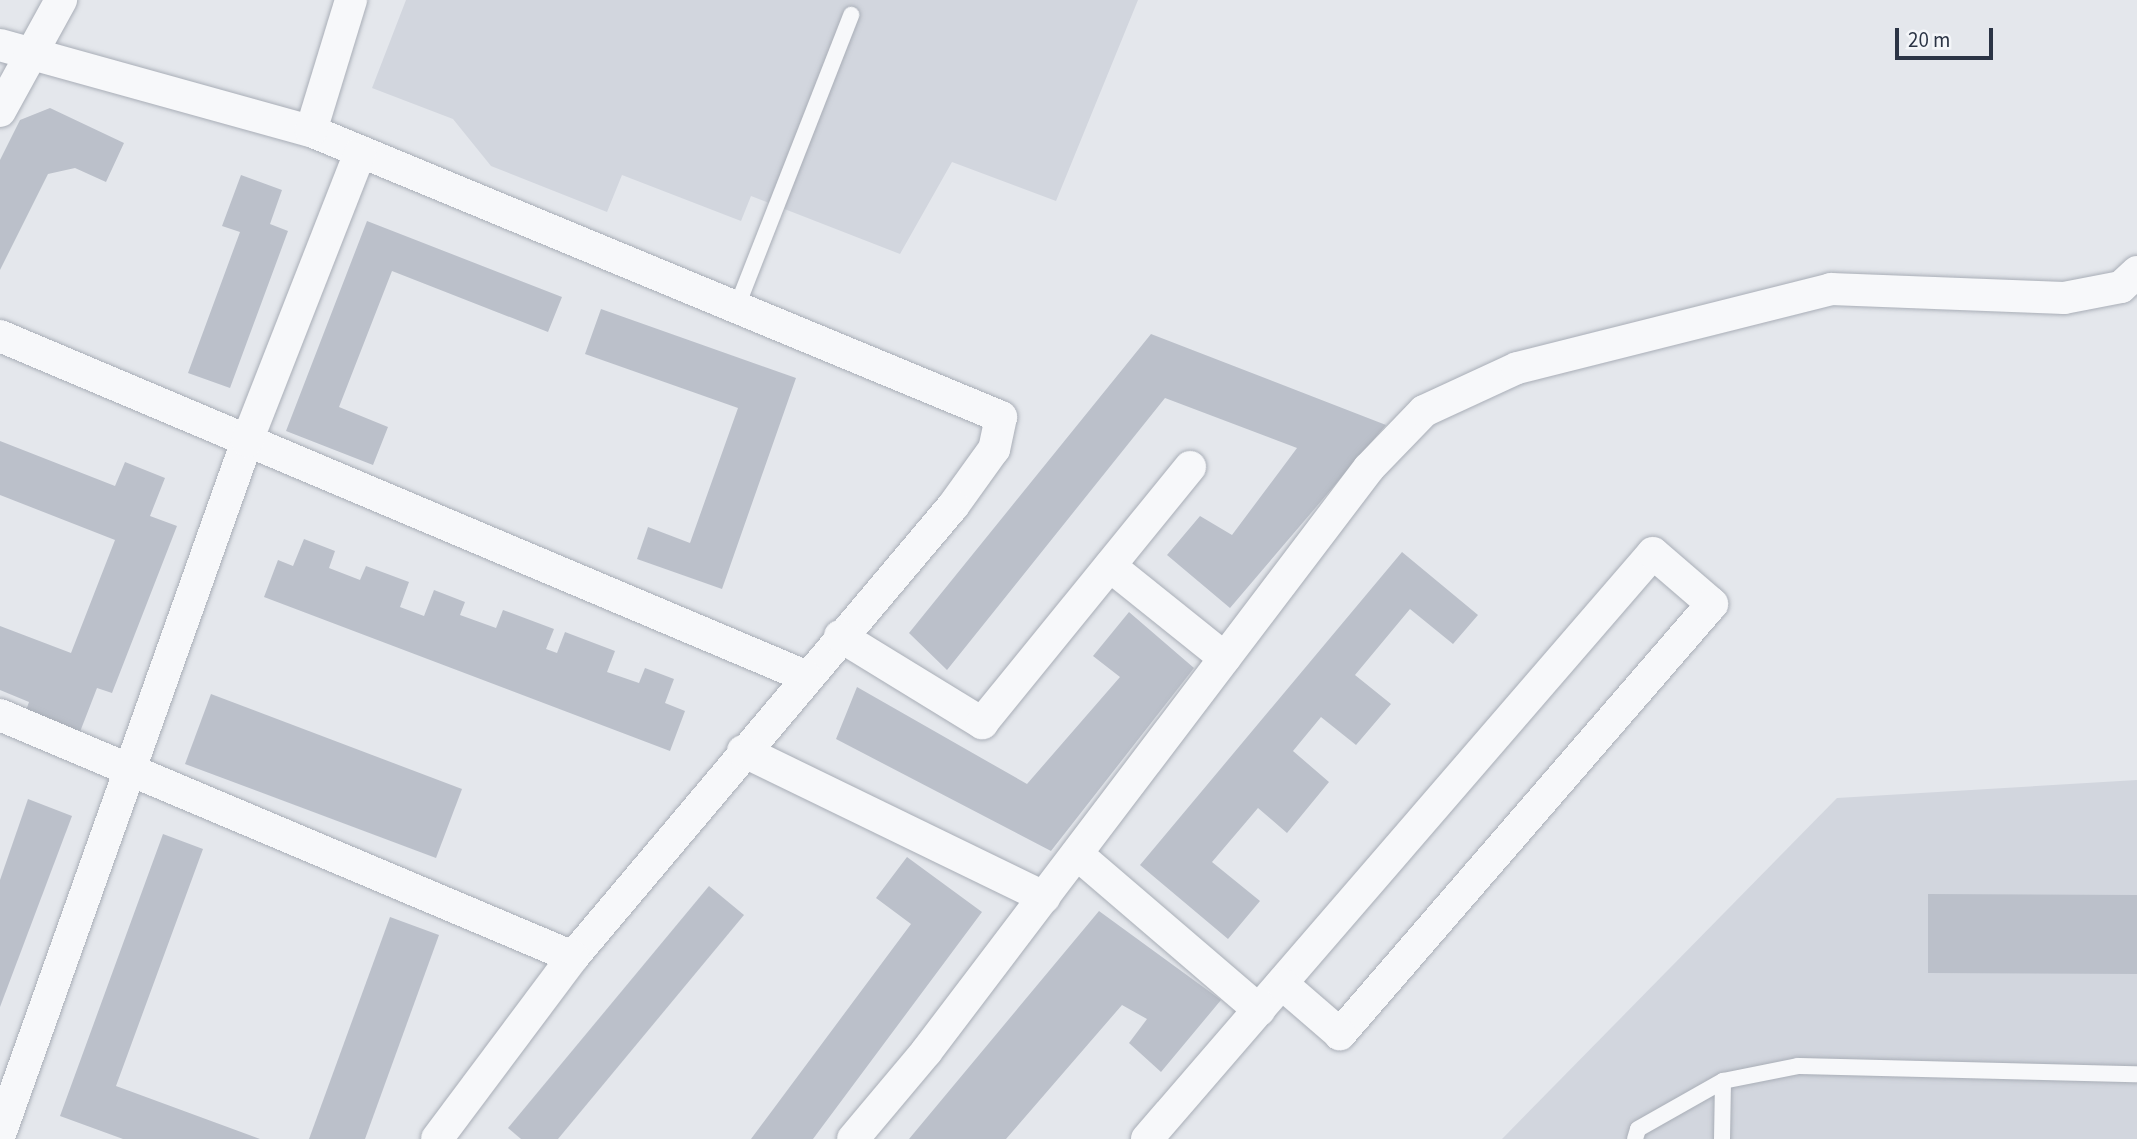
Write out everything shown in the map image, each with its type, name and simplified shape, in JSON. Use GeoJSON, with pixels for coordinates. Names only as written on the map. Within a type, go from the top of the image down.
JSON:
{"type":"FeatureCollection","features":[{"type":"Feature","properties":{"kind":"street"},"geometry":{"type":"LineString","coordinates":[[0,111],[61,0]]}},
{"type":"Feature","properties":{"kind":"street"},"geometry":{"type":"LineString","coordinates":[[311,131],[351,0]]}},
{"type":"Feature","properties":{"kind":"street"},"geometry":{"type":"LineString","coordinates":[[0,45],[31,57],[311,131],[1001,417],[994,449],[953,506],[805,676],[573,957],[437,1139]]}},
{"type":"Feature","properties":{"kind":"street"},"geometry":{"type":"LineString","coordinates":[[0,1134],[247,441],[360,153]]}},
{"type":"Feature","properties":{"kind":"street"},"geometry":{"type":"LineString","coordinates":[[853,1139],[1044,897],[1369,468],[1424,411],[1517,368],[1830,289],[2064,298],[2121,286],[2137,272]]}},
{"type":"Feature","properties":{"kind":"street"},"geometry":{"type":"LineString","coordinates":[[0,336],[805,676]]}},
{"type":"Feature","properties":{"kind":"street"},"geometry":{"type":"LineString","coordinates":[[840,636],[982,723],[1190,467]]}},
{"type":"Feature","properties":{"kind":"street"},"geometry":{"type":"LineString","coordinates":[[1147,1139],[1653,553],[1712,604],[1340,1034],[1282,984]]}},
{"type":"Feature","properties":{"kind":"street"},"geometry":{"type":"LineString","coordinates":[[1110,566],[1225,658]]}},
{"type":"Feature","properties":{"kind":"street"},"geometry":{"type":"LineString","coordinates":[[0,715],[573,957]]}},
{"type":"Feature","properties":{"kind":"street"},"geometry":{"type":"LineString","coordinates":[[743,751],[1044,897]]}},
{"type":"Feature","properties":{"kind":"street"},"geometry":{"type":"LineString","coordinates":[[1077,854],[1259,1010]]}},
{"type":"Feature","properties":{"kind":"lane"},"geometry":{"type":"LineString","coordinates":[[736,309],[851,15]]}},
{"type":"Feature","properties":{"kind":"lane"},"geometry":{"type":"LineString","coordinates":[[1634,1139],[1638,1129],[1723,1082],[1798,1066],[2137,1074]]}},
{"type":"Feature","properties":{"kind":"lane"},"geometry":{"type":"LineString","coordinates":[[1722,1139],[1723,1082]]}},
{"type":"Feature","properties":{"kind":"shaded area"},"geometry":{"type":"Polygon","coordinates":[[[406,0],[1138,0],[1056,201],[952,162],[900,254],[751,196],[741,221],[622,175],[607,212],[491,166],[453,119],[372,88],[406,0]]]}},
{"type":"Feature","properties":{"kind":"shaded area"},"geometry":{"type":"Polygon","coordinates":[[[2137,780],[2137,1139],[1502,1139],[1837,798],[2137,780]]]}},
{"type":"Feature","properties":{"kind":"building"},"geometry":{"type":"Polygon","coordinates":[[[50,108],[124,143],[106,182],[75,168],[48,174],[0,270],[0,160],[20,120],[50,108]]]}},
{"type":"Feature","properties":{"kind":"building"},"geometry":{"type":"Polygon","coordinates":[[[241,175],[282,190],[270,224],[288,231],[230,388],[188,373],[240,232],[222,226],[241,175]]]}},
{"type":"Feature","properties":{"kind":"building"},"geometry":{"type":"Polygon","coordinates":[[[367,221],[562,297],[548,332],[392,271],[339,407],[388,427],[373,465],[286,431],[367,221]]]}},
{"type":"Feature","properties":{"kind":"building"},"geometry":{"type":"Polygon","coordinates":[[[601,309],[796,378],[722,589],[637,559],[648,527],[690,543],[738,408],[585,354],[601,309]]]}},
{"type":"Feature","properties":{"kind":"building"},"geometry":{"type":"Polygon","coordinates":[[[1151,334],[1386,425],[1230,608],[1167,555],[1200,516],[1232,535],[1297,448],[1165,398],[947,670],[909,633],[1151,334]]]}},
{"type":"Feature","properties":{"kind":"building"},"geometry":{"type":"Polygon","coordinates":[[[0,441],[115,486],[125,462],[165,478],[150,516],[177,526],[112,693],[97,688],[78,737],[24,716],[29,702],[0,690],[0,626],[71,653],[115,540],[0,495],[0,441]]]}},
{"type":"Feature","properties":{"kind":"building"},"geometry":{"type":"Polygon","coordinates":[[[304,539],[335,551],[329,568],[360,580],[366,566],[409,582],[400,607],[424,616],[434,590],[465,602],[460,615],[496,628],[503,610],[554,629],[546,649],[557,653],[565,632],[615,651],[607,672],[639,683],[645,668],[674,679],[665,703],[685,711],[670,751],[264,597],[278,560],[293,566],[304,539]]]}},
{"type":"Feature","properties":{"kind":"building"},"geometry":{"type":"Polygon","coordinates":[[[1402,552],[1478,615],[1453,644],[1410,609],[1355,675],[1391,704],[1356,745],[1321,717],[1293,751],[1329,782],[1287,833],[1258,808],[1212,862],[1260,901],[1228,939],[1140,865],[1402,552]]]}},
{"type":"Feature","properties":{"kind":"building"},"geometry":{"type":"Polygon","coordinates":[[[1129,612],[1194,668],[1051,851],[836,739],[857,687],[1027,784],[1120,677],[1093,656],[1129,612]]]}},
{"type":"Feature","properties":{"kind":"building"},"geometry":{"type":"Polygon","coordinates":[[[211,694],[462,789],[436,858],[185,764],[211,694]]]}},
{"type":"Feature","properties":{"kind":"building"},"geometry":{"type":"Polygon","coordinates":[[[28,799],[72,816],[0,1007],[0,880],[28,799]]]}},
{"type":"Feature","properties":{"kind":"building"},"geometry":{"type":"Polygon","coordinates":[[[163,834],[203,849],[116,1086],[260,1139],[123,1139],[60,1116],[163,834]]]}},
{"type":"Feature","properties":{"kind":"building"},"geometry":{"type":"Polygon","coordinates":[[[907,857],[982,912],[813,1139],[751,1139],[911,924],[876,898],[907,857]]]}},
{"type":"Feature","properties":{"kind":"building"},"geometry":{"type":"Polygon","coordinates":[[[709,886],[744,915],[558,1139],[521,1139],[508,1128],[709,886]]]}},
{"type":"Feature","properties":{"kind":"building"},"geometry":{"type":"Polygon","coordinates":[[[1928,894],[2137,895],[2137,974],[1928,973],[1928,894]]]}},
{"type":"Feature","properties":{"kind":"building"},"geometry":{"type":"Polygon","coordinates":[[[1099,911],[1221,1000],[1161,1072],[1129,1043],[1147,1019],[1122,1005],[1006,1139],[909,1139],[1099,911]]]}},
{"type":"Feature","properties":{"kind":"building"},"geometry":{"type":"Polygon","coordinates":[[[390,917],[439,935],[365,1139],[309,1139],[390,917]]]}}]}
